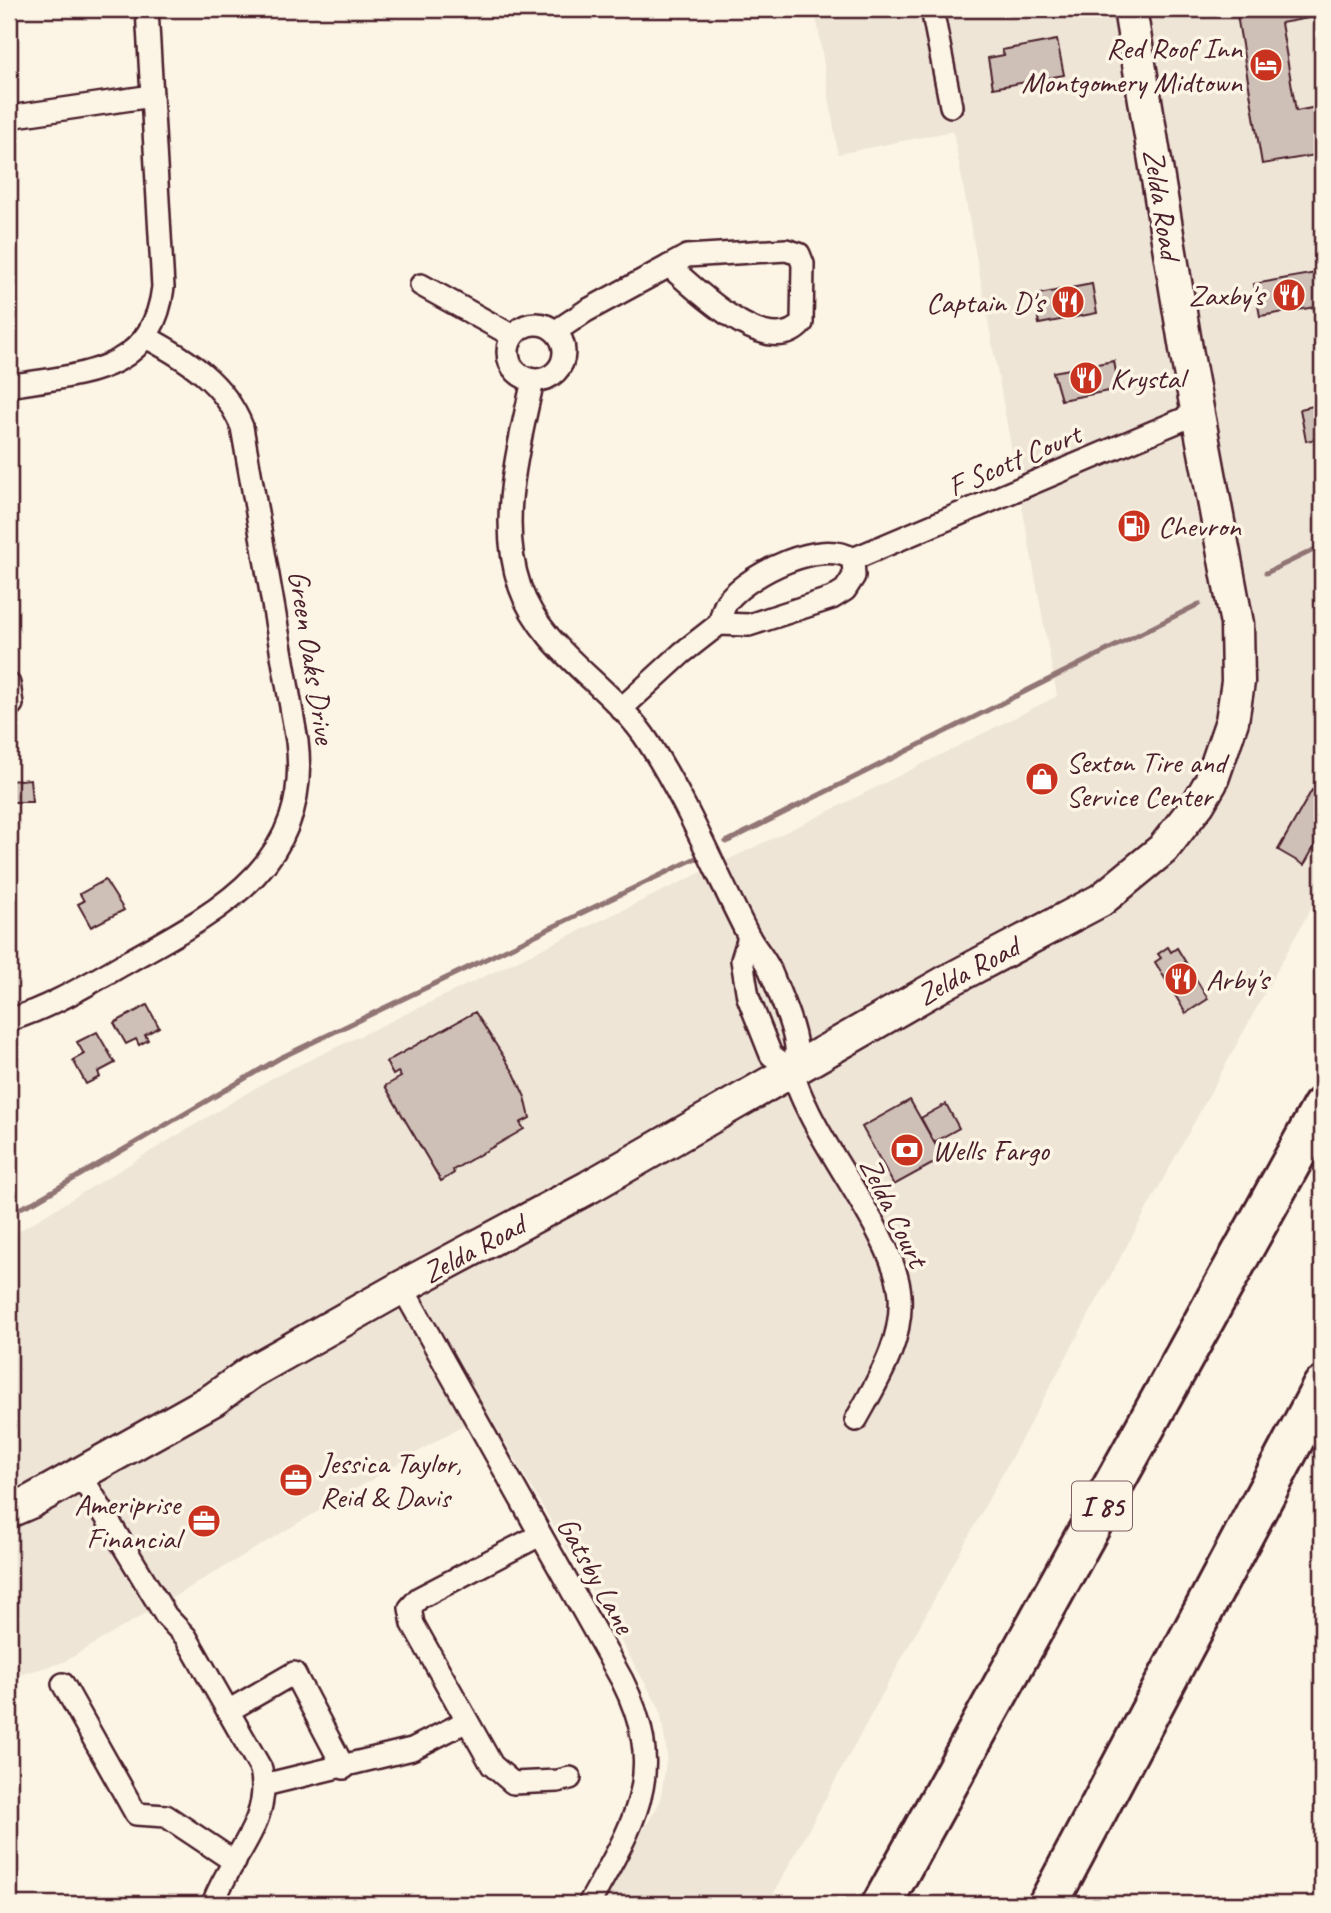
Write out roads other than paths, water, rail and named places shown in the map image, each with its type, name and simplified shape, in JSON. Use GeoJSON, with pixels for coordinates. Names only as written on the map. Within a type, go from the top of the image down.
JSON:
{"type":"FeatureCollection","features":[{"type":"Feature","properties":{"kind":"highway","name":"I 85"},"geometry":{"type":"LineString","coordinates":[[882,1904],[1322,1107]]}},
{"type":"Feature","properties":{"kind":"highway"},"geometry":{"type":"LineString","coordinates":[[1048,1904],[1322,1387]]}},
{"type":"Feature","properties":{"kind":"main road","name":"Zelda Road"},"geometry":{"type":"LineString","coordinates":[[9,1511],[80,1474],[402,1287],[599,1182],[948,981],[1101,900],[1163,849],[1198,804],[1211,782],[1231,721],[1239,657],[1237,624],[1198,413],[1130,9]]}},
{"type":"Feature","properties":{"kind":"street"},"geometry":{"type":"LineString","coordinates":[[9,386],[104,368],[124,359],[146,337],[158,315],[163,287],[147,9]]}},
{"type":"Feature","properties":{"kind":"street"},"geometry":{"type":"LineString","coordinates":[[932,9],[951,106]]}},
{"type":"Feature","properties":{"kind":"street"},"geometry":{"type":"LineString","coordinates":[[9,117],[152,96]]}},
{"type":"Feature","properties":{"kind":"street"},"geometry":{"type":"LineString","coordinates":[[556,331],[586,311],[687,256],[794,251],[803,264],[802,323],[792,332],[781,335],[748,327],[669,266]]}},
{"type":"Feature","properties":{"kind":"street"},"geometry":{"type":"LineString","coordinates":[[421,285],[513,336]]}},
{"type":"Feature","properties":{"kind":"street"},"geometry":{"type":"LineString","coordinates":[[540,323],[556,331],[564,348],[561,366],[547,379],[533,380],[519,375],[513,368],[508,350],[513,336],[531,324],[540,323]]}},
{"type":"Feature","properties":{"kind":"street","name":"Green Oaks Drive"},"geometry":{"type":"LineString","coordinates":[[9,1020],[60,999],[227,903],[249,886],[270,862],[287,829],[297,798],[297,741],[242,427],[230,402],[216,384],[146,337]]}},
{"type":"Feature","properties":{"kind":"street"},"geometry":{"type":"LineString","coordinates":[[533,380],[516,460],[511,510],[516,575],[530,611],[541,626],[648,741],[710,856],[749,937],[769,967],[797,1047],[793,1072],[771,1055],[748,997],[743,978],[743,960],[749,937]]}},
{"type":"Feature","properties":{"kind":"street","name":"F Scott Court"},"geometry":{"type":"LineString","coordinates":[[853,559],[1198,413]]}},
{"type":"Feature","properties":{"kind":"street"},"geometry":{"type":"LineString","coordinates":[[621,709],[682,653],[719,624],[727,601],[752,579],[781,565],[827,550],[844,553],[853,559],[854,576],[845,590],[832,598],[749,625],[719,624]]}},
{"type":"Feature","properties":{"kind":"street","name":"Zelda Court"},"geometry":{"type":"LineString","coordinates":[[793,1072],[806,1108],[891,1260],[898,1284],[900,1312],[894,1347],[856,1420]]}},
{"type":"Feature","properties":{"kind":"street","name":"Gatsby Lane"},"geometry":{"type":"LineString","coordinates":[[402,1287],[622,1680],[643,1733],[645,1781],[640,1804],[589,1904]]}},
{"type":"Feature","properties":{"kind":"street"},"geometry":{"type":"LineString","coordinates":[[80,1474],[166,1616],[186,1637],[261,1769],[264,1785],[259,1819],[214,1904]]}},
{"type":"Feature","properties":{"kind":"street"},"geometry":{"type":"LineString","coordinates":[[540,1535],[419,1598],[410,1608],[413,1624],[492,1765],[513,1783],[558,1782],[570,1778]]}},
{"type":"Feature","properties":{"kind":"street"},"geometry":{"type":"LineString","coordinates":[[228,1711],[294,1673],[344,1768]]}},
{"type":"Feature","properties":{"kind":"street"},"geometry":{"type":"LineString","coordinates":[[62,1684],[136,1814],[166,1816],[235,1862]]}},
{"type":"Feature","properties":{"kind":"street"},"geometry":{"type":"LineString","coordinates":[[264,1785],[344,1768],[412,1749],[467,1721]]}},
{"type":"Feature","properties":{"kind":"waterway"},"geometry":{"type":"LineString","coordinates":[[1266,573],[1322,546]]}},
{"type":"Feature","properties":{"kind":"waterway"},"geometry":{"type":"LineString","coordinates":[[726,842],[1199,604]]}},
{"type":"Feature","properties":{"kind":"waterway"},"geometry":{"type":"LineString","coordinates":[[9,1213],[34,1202],[280,1058],[696,858]]}},
{"type":"Feature","properties":{"kind":"place","name":"Red Roof Inn Montgomery Midtown"},"geometry":{"type":"Point","coordinates":[1266,65]}},
{"type":"Feature","properties":{"kind":"place","name":"Zaxby's"},"geometry":{"type":"Point","coordinates":[1289,295]}},
{"type":"Feature","properties":{"kind":"place","name":"Captain D's"},"geometry":{"type":"Point","coordinates":[1068,302]}},
{"type":"Feature","properties":{"kind":"place","name":"Krystal"},"geometry":{"type":"Point","coordinates":[1086,378]}},
{"type":"Feature","properties":{"kind":"place","name":"Chevron"},"geometry":{"type":"Point","coordinates":[1134,526]}},
{"type":"Feature","properties":{"kind":"place","name":"Sexton Tire and Service Center"},"geometry":{"type":"Point","coordinates":[1042,779]}},
{"type":"Feature","properties":{"kind":"place","name":"Arby's"},"geometry":{"type":"Point","coordinates":[1181,979]}},
{"type":"Feature","properties":{"kind":"place","name":"Wells Fargo"},"geometry":{"type":"Point","coordinates":[907,1150]}},
{"type":"Feature","properties":{"kind":"place","name":"Jessica Taylor, Reid & Davis"},"geometry":{"type":"Point","coordinates":[296,1480]}},
{"type":"Feature","properties":{"kind":"place","name":"Ameriprise Financial"},"geometry":{"type":"Point","coordinates":[204,1521]}}]}
